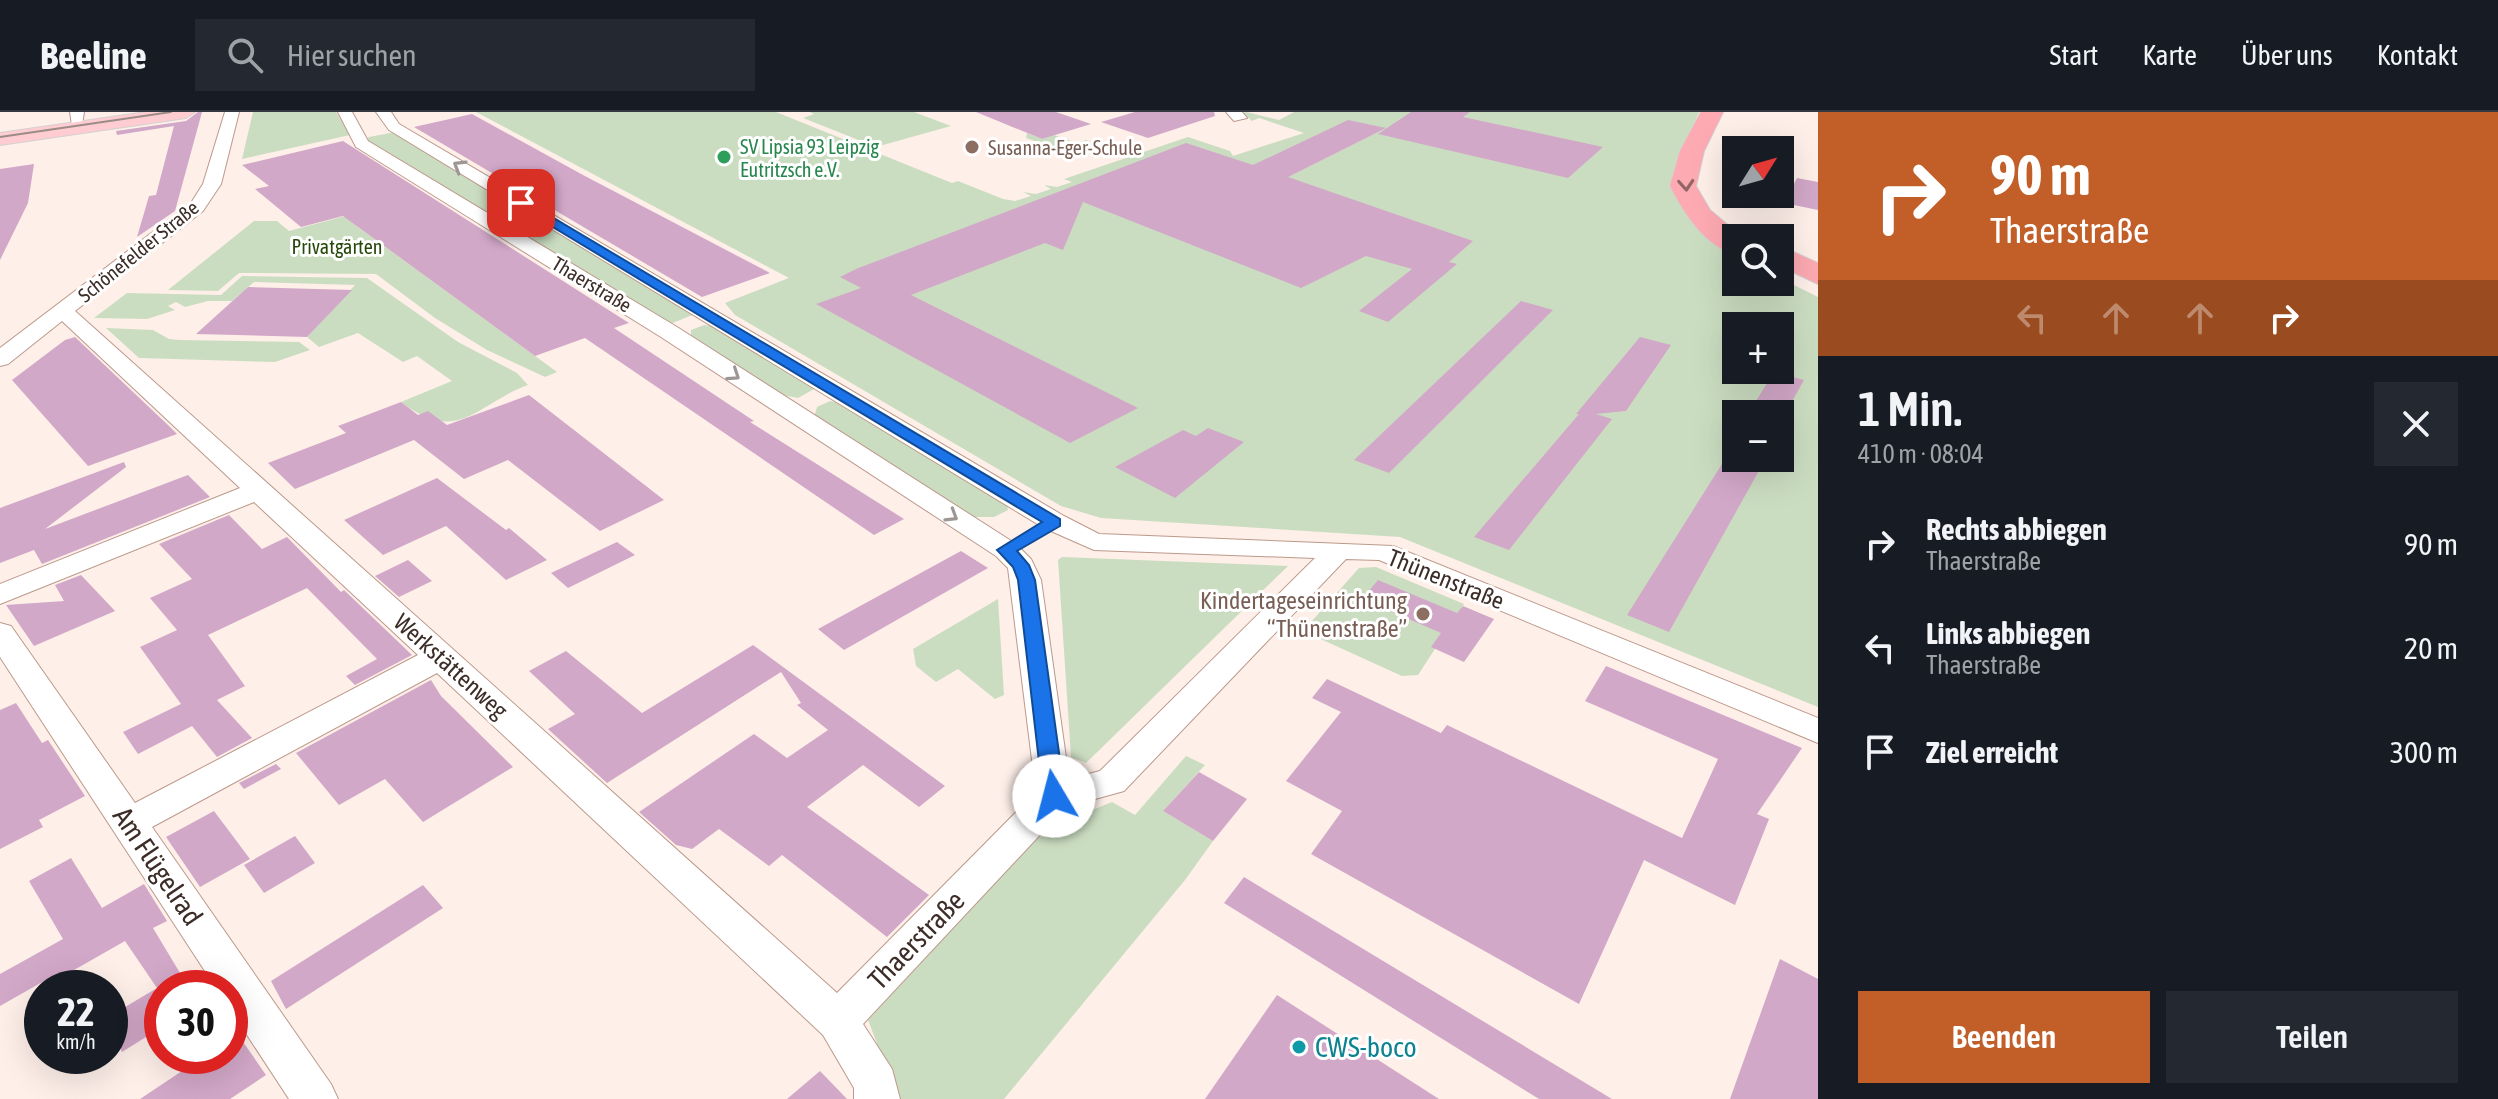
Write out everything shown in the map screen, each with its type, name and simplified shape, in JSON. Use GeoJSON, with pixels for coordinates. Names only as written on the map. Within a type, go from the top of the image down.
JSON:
{"type":"FeatureCollection","features":[{"type":"Feature","properties":{"kind":"highway"},"geometry":{"type":"LineString","coordinates":[[1712,112],[1692,151],[1683,186],[1699,215],[1722,234]]}},
{"type":"Feature","properties":{"kind":"highway"},"geometry":{"type":"LineString","coordinates":[[1713,190],[1728,216],[1737,224]]}},
{"type":"Feature","properties":{"kind":"highway"},"geometry":{"type":"LineString","coordinates":[[1794,262],[1818,275]]}},
{"type":"Feature","properties":{"kind":"highway"},"geometry":{"type":"LineString","coordinates":[[1794,279],[1818,291]]}},
{"type":"Feature","properties":{"kind":"main road"},"geometry":{"type":"LineString","coordinates":[[0,133],[77,117],[146,112]]}},
{"type":"Feature","properties":{"kind":"main road"},"geometry":{"type":"LineString","coordinates":[[0,139],[186,112]]}},
{"type":"Feature","properties":{"kind":"street","name":"Schönefelder Straße"},"geometry":{"type":"LineString","coordinates":[[0,359],[197,207],[212,184],[232,112]]}},
{"type":"Feature","properties":{"kind":"street","name":"Thaerstraße"},"geometry":{"type":"LineString","coordinates":[[345,112],[362,144],[669,332],[1006,550],[1021,565],[1026,580],[1054,796],[838,1021]]}},
{"type":"Feature","properties":{"kind":"street","name":"Thaerstraße"},"geometry":{"type":"LineString","coordinates":[[358,133],[389,120],[1054,522]]}},
{"type":"Feature","properties":{"kind":"street","name":"Werkstättenweg"},"geometry":{"type":"LineString","coordinates":[[63,311],[838,1021]]}},
{"type":"Feature","properties":{"kind":"street"},"geometry":{"type":"LineString","coordinates":[[669,332],[709,316]]}},
{"type":"Feature","properties":{"kind":"street"},"geometry":{"type":"LineString","coordinates":[[790,413],[837,392]]}},
{"type":"Feature","properties":{"kind":"street"},"geometry":{"type":"LineString","coordinates":[[0,595],[259,490]]}},
{"type":"Feature","properties":{"kind":"street"},"geometry":{"type":"LineString","coordinates":[[1006,550],[1054,522]]}},
{"type":"Feature","properties":{"kind":"street","name":"Thünenstraße"},"geometry":{"type":"LineString","coordinates":[[1054,522],[1094,542],[1383,552],[1818,731]]}},
{"type":"Feature","properties":{"kind":"street"},"geometry":{"type":"LineString","coordinates":[[1054,796],[1111,782],[1338,551]]}},
{"type":"Feature","properties":{"kind":"street","name":"Am Flügelrad"},"geometry":{"type":"LineString","coordinates":[[0,633],[315,1099]]}},
{"type":"Feature","properties":{"kind":"street"},"geometry":{"type":"LineString","coordinates":[[128,823],[441,657]]}},
{"type":"Feature","properties":{"kind":"street"},"geometry":{"type":"LineString","coordinates":[[838,1021],[876,1084],[877,1099]]}},
{"type":"Feature","properties":{"kind":"green space"},"geometry":{"type":"Polygon","coordinates":[[[253,112],[336,112],[350,135],[242,159],[253,112]]]}},
{"type":"Feature","properties":{"kind":"green space"},"geometry":{"type":"Polygon","coordinates":[[[476,112],[776,112],[952,183],[958,181],[1015,201],[1031,196],[1023,192],[1036,194],[1051,189],[1044,185],[1057,187],[1072,182],[1064,179],[1188,137],[1230,151],[1233,156],[1304,133],[1259,118],[1252,121],[1243,113],[1246,112],[1279,120],[1294,112],[1699,112],[1676,168],[1722,232],[1722,296],[1794,296],[1794,285],[1818,297],[1818,707],[1400,537],[1101,518],[1061,506],[735,315],[725,303],[789,278],[476,112]]]}},
{"type":"Feature","properties":{"kind":"green space"},"geometry":{"type":"Polygon","coordinates":[[[810,112],[914,112],[951,126],[876,147],[803,118],[814,114],[810,112]]]}},
{"type":"Feature","properties":{"kind":"green space"},"geometry":{"type":"Polygon","coordinates":[[[395,132],[695,314],[670,324],[365,141],[369,137],[395,132]]]}},
{"type":"Feature","properties":{"kind":"green space"},"geometry":{"type":"Polygon","coordinates":[[[1027,133],[1042,139],[1054,135],[1077,143],[1086,140],[1124,153],[1085,142],[1067,147],[1073,151],[1047,154],[1051,157],[1033,152],[1049,146],[1026,138],[1027,133]]]}},
{"type":"Feature","properties":{"kind":"green space","name":"Privatgärten"},"geometry":{"type":"Polygon","coordinates":[[[345,216],[557,372],[545,377],[487,350],[435,318],[376,274],[239,273],[218,291],[168,290],[254,221],[277,221],[289,231],[345,216]]]}},
{"type":"Feature","properties":{"kind":"green space"},"geometry":{"type":"Polygon","coordinates":[[[242,276],[367,278],[458,342],[517,373],[528,385],[467,417],[453,421],[438,421],[421,415],[401,402],[452,381],[417,356],[403,362],[358,333],[319,347],[307,337],[355,285],[254,282],[232,301],[208,301],[185,307],[176,302],[168,306],[175,310],[147,319],[94,318],[127,293],[221,295],[242,276]]]}},
{"type":"Feature","properties":{"kind":"green space"},"geometry":{"type":"Polygon","coordinates":[[[704,325],[720,327],[814,383],[814,389],[798,398],[777,394],[691,339],[691,330],[704,325]]]}},
{"type":"Feature","properties":{"kind":"green space"},"geometry":{"type":"Polygon","coordinates":[[[106,328],[153,330],[169,339],[180,340],[299,342],[310,350],[275,362],[139,358],[106,328]]]}},
{"type":"Feature","properties":{"kind":"green space"},"geometry":{"type":"Polygon","coordinates":[[[830,401],[847,404],[1006,500],[1008,510],[994,517],[973,517],[814,417],[817,407],[830,401]]]}},
{"type":"Feature","properties":{"kind":"green space"},"geometry":{"type":"Polygon","coordinates":[[[1062,557],[1288,566],[1086,763],[1071,757],[1058,560],[1062,557]]]}},
{"type":"Feature","properties":{"kind":"green space"},"geometry":{"type":"Polygon","coordinates":[[[1376,567],[1464,604],[1418,675],[1402,676],[1303,631],[1359,568],[1376,567]]]}},
{"type":"Feature","properties":{"kind":"green space"},"geometry":{"type":"Polygon","coordinates":[[[998,599],[1004,695],[995,699],[958,669],[936,682],[916,666],[913,649],[998,599]]]}},
{"type":"Feature","properties":{"kind":"green space"},"geometry":{"type":"Polygon","coordinates":[[[1186,756],[1205,765],[1163,811],[1213,841],[1185,880],[1004,1099],[898,1099],[868,1020],[1032,842],[1063,822],[1112,802],[1135,815],[1186,756]]]}},
{"type":"Feature","properties":{"kind":"building"},"geometry":{"type":"Polygon","coordinates":[[[202,112],[175,211],[137,237],[149,196],[156,195],[174,126],[117,135],[116,131],[186,121],[202,112]]]}},
{"type":"Feature","properties":{"kind":"building"},"geometry":{"type":"Polygon","coordinates":[[[976,112],[1056,112],[1091,124],[1042,139],[976,112]]]}},
{"type":"Feature","properties":{"kind":"building"},"geometry":{"type":"Polygon","coordinates":[[[1135,112],[1214,112],[1215,116],[1148,138],[1101,122],[1135,112]]]}},
{"type":"Feature","properties":{"kind":"building"},"geometry":{"type":"Polygon","coordinates":[[[1411,112],[1470,112],[1463,117],[1603,147],[1568,178],[1378,134],[1411,112]]]}},
{"type":"Feature","properties":{"kind":"building"},"geometry":{"type":"Polygon","coordinates":[[[472,114],[770,273],[702,297],[414,127],[472,114]]]}},
{"type":"Feature","properties":{"kind":"building"},"geometry":{"type":"Polygon","coordinates":[[[1348,120],[1386,128],[1288,177],[1473,241],[1449,262],[1457,264],[1388,322],[1359,311],[1412,269],[1366,256],[1301,288],[1083,202],[1063,250],[1045,243],[911,295],[1138,408],[1070,443],[816,304],[861,288],[840,277],[856,269],[1186,143],[1253,165],[1348,120]]]}},
{"type":"Feature","properties":{"kind":"building"},"geometry":{"type":"Polygon","coordinates":[[[343,141],[629,323],[614,328],[754,421],[750,422],[904,519],[874,535],[585,338],[535,356],[343,216],[301,227],[255,189],[269,186],[242,165],[343,141]]]}},
{"type":"Feature","properties":{"kind":"building"},"geometry":{"type":"Polygon","coordinates":[[[34,164],[28,203],[0,260],[0,169],[34,164]]]}},
{"type":"Feature","properties":{"kind":"building"},"geometry":{"type":"Polygon","coordinates":[[[1797,178],[1818,182],[1818,210],[1794,205],[1797,178]]]}},
{"type":"Feature","properties":{"kind":"building"},"geometry":{"type":"Polygon","coordinates":[[[248,287],[352,290],[307,337],[196,334],[248,287]]]}},
{"type":"Feature","properties":{"kind":"building"},"geometry":{"type":"Polygon","coordinates":[[[1521,301],[1553,310],[1389,473],[1354,460],[1521,301]]]}},
{"type":"Feature","properties":{"kind":"building"},"geometry":{"type":"Polygon","coordinates":[[[75,337],[177,434],[88,466],[12,380],[65,340],[75,337]]]}},
{"type":"Feature","properties":{"kind":"building"},"geometry":{"type":"Polygon","coordinates":[[[1640,337],[1671,345],[1626,411],[1596,414],[1612,419],[1509,550],[1474,537],[1579,414],[1576,414],[1640,337]]]}},
{"type":"Feature","properties":{"kind":"building"},"geometry":{"type":"Polygon","coordinates":[[[1794,377],[1804,380],[1793,400],[1757,400],[1767,384],[1794,384],[1794,377]]]}},
{"type":"Feature","properties":{"kind":"building"},"geometry":{"type":"Polygon","coordinates":[[[529,395],[664,500],[600,531],[508,460],[464,479],[414,440],[295,489],[268,463],[346,433],[338,426],[401,402],[418,415],[428,411],[447,425],[529,395]]]}},
{"type":"Feature","properties":{"kind":"building"},"geometry":{"type":"Polygon","coordinates":[[[1208,428],[1244,442],[1175,498],[1115,467],[1183,430],[1196,436],[1208,428]]]}},
{"type":"Feature","properties":{"kind":"building"},"geometry":{"type":"Polygon","coordinates":[[[124,462],[126,467],[45,529],[188,475],[210,497],[42,564],[34,550],[0,563],[0,508],[124,462]]]}},
{"type":"Feature","properties":{"kind":"building"},"geometry":{"type":"Polygon","coordinates":[[[1722,464],[1722,472],[1758,472],[1669,632],[1627,615],[1722,464]]]}},
{"type":"Feature","properties":{"kind":"building"},"geometry":{"type":"Polygon","coordinates":[[[437,478],[506,530],[509,528],[547,560],[506,580],[446,526],[383,555],[344,520],[437,478]]]}},
{"type":"Feature","properties":{"kind":"building"},"geometry":{"type":"Polygon","coordinates":[[[229,515],[262,549],[287,537],[341,592],[344,590],[412,655],[355,685],[346,676],[377,659],[307,588],[208,635],[245,686],[217,700],[252,738],[217,757],[192,726],[138,754],[123,732],[181,704],[140,647],[177,630],[150,598],[192,579],[159,544],[229,515]]]}},
{"type":"Feature","properties":{"kind":"building"},"geometry":{"type":"Polygon","coordinates":[[[617,542],[635,555],[568,588],[551,573],[617,542]]]}},
{"type":"Feature","properties":{"kind":"building"},"geometry":{"type":"Polygon","coordinates":[[[961,551],[988,568],[844,650],[818,629],[961,551]]]}},
{"type":"Feature","properties":{"kind":"building"},"geometry":{"type":"Polygon","coordinates":[[[408,560],[432,581],[399,597],[375,576],[408,560]]]}},
{"type":"Feature","properties":{"kind":"building"},"geometry":{"type":"Polygon","coordinates":[[[81,575],[115,611],[34,646],[6,605],[64,601],[55,585],[81,575]]]}},
{"type":"Feature","properties":{"kind":"building"},"geometry":{"type":"Polygon","coordinates":[[[1378,580],[1457,613],[1463,606],[1494,619],[1464,662],[1431,647],[1441,633],[1362,599],[1378,580]]]}},
{"type":"Feature","properties":{"kind":"building"},"geometry":{"type":"Polygon","coordinates":[[[753,645],[945,786],[919,807],[863,765],[807,807],[929,895],[887,937],[782,855],[769,866],[719,829],[692,849],[676,845],[639,812],[754,734],[787,758],[828,730],[797,705],[801,703],[781,672],[607,783],[548,729],[575,714],[529,671],[566,651],[642,713],[753,645]]]}},
{"type":"Feature","properties":{"kind":"building"},"geometry":{"type":"Polygon","coordinates":[[[1606,666],[1802,748],[1757,814],[1769,819],[1735,905],[1644,860],[1579,1004],[1311,854],[1342,811],[1286,781],[1341,712],[1312,698],[1327,679],[1441,733],[1447,725],[1682,838],[1718,759],[1585,701],[1606,666]]]}},
{"type":"Feature","properties":{"kind":"building"},"geometry":{"type":"Polygon","coordinates":[[[431,680],[441,696],[513,767],[423,822],[385,779],[339,805],[296,753],[431,680]]]}},
{"type":"Feature","properties":{"kind":"building"},"geometry":{"type":"Polygon","coordinates":[[[16,703],[42,743],[48,740],[85,796],[39,820],[43,827],[0,849],[0,710],[16,703]]]}},
{"type":"Feature","properties":{"kind":"building"},"geometry":{"type":"Polygon","coordinates":[[[276,764],[281,769],[244,789],[239,783],[276,764]]]}},
{"type":"Feature","properties":{"kind":"building"},"geometry":{"type":"Polygon","coordinates":[[[1199,772],[1247,799],[1213,841],[1163,811],[1199,772]]]}},
{"type":"Feature","properties":{"kind":"building"},"geometry":{"type":"Polygon","coordinates":[[[214,811],[250,859],[200,887],[166,837],[214,811]]]}},
{"type":"Feature","properties":{"kind":"building"},"geometry":{"type":"Polygon","coordinates":[[[295,836],[315,863],[264,893],[244,865],[295,836]]]}},
{"type":"Feature","properties":{"kind":"building"},"geometry":{"type":"Polygon","coordinates":[[[71,858],[102,908],[144,884],[167,921],[153,928],[178,970],[145,970],[125,941],[74,970],[24,970],[24,992],[0,1006],[0,974],[63,939],[29,881],[71,858]]]}},
{"type":"Feature","properties":{"kind":"building"},"geometry":{"type":"Polygon","coordinates":[[[1244,877],[1612,1099],[1539,1099],[1224,903],[1244,877]]]}},
{"type":"Feature","properties":{"kind":"building"},"geometry":{"type":"Polygon","coordinates":[[[423,885],[443,908],[286,1009],[271,981],[423,885]]]}},
{"type":"Feature","properties":{"kind":"building"},"geometry":{"type":"Polygon","coordinates":[[[1780,959],[1818,979],[1818,1099],[1730,1099],[1780,959]]]}},
{"type":"Feature","properties":{"kind":"building","name":"CWS-boco"},"geometry":{"type":"Polygon","coordinates":[[[1277,995],[1439,1099],[1205,1099],[1277,995]]]}},
{"type":"Feature","properties":{"kind":"building"},"geometry":{"type":"Polygon","coordinates":[[[144,996],[144,1038],[128,1048],[128,1005],[144,996]]]}},
{"type":"Feature","properties":{"kind":"building"},"geometry":{"type":"Polygon","coordinates":[[[248,1049],[266,1075],[230,1099],[140,1099],[178,1074],[248,1074],[248,1049]]]}},
{"type":"Feature","properties":{"kind":"building"},"geometry":{"type":"Polygon","coordinates":[[[820,1071],[847,1099],[787,1099],[820,1071]]]}},
{"type":"Feature","properties":{"kind":"tram line"},"geometry":{"type":"LineString","coordinates":[[0,137],[171,112]]}},
{"type":"Feature","properties":{"kind":"place","name":"Susanna-Eger-Schule"},"geometry":{"type":"Point","coordinates":[972,147]}},
{"type":"Feature","properties":{"kind":"place","name":"SV Lipsia 93 Leipzig Eutritzsch e.V."},"geometry":{"type":"Point","coordinates":[724,157]}},
{"type":"Feature","properties":{"kind":"place","name":"Kindertageseinrichtung “Thünenstraße”"},"geometry":{"type":"Point","coordinates":[1423,614]}},
{"type":"Feature","properties":{"kind":"place","name":"CWS-boco"},"geometry":{"type":"Point","coordinates":[1299,1047]}},
{"type":"Feature","properties":{"kind":"route"},"geometry":{"type":"LineString","coordinates":[[521,203],[1054,522],[1006,550],[1021,565],[1026,580],[1054,796]]}}]}
